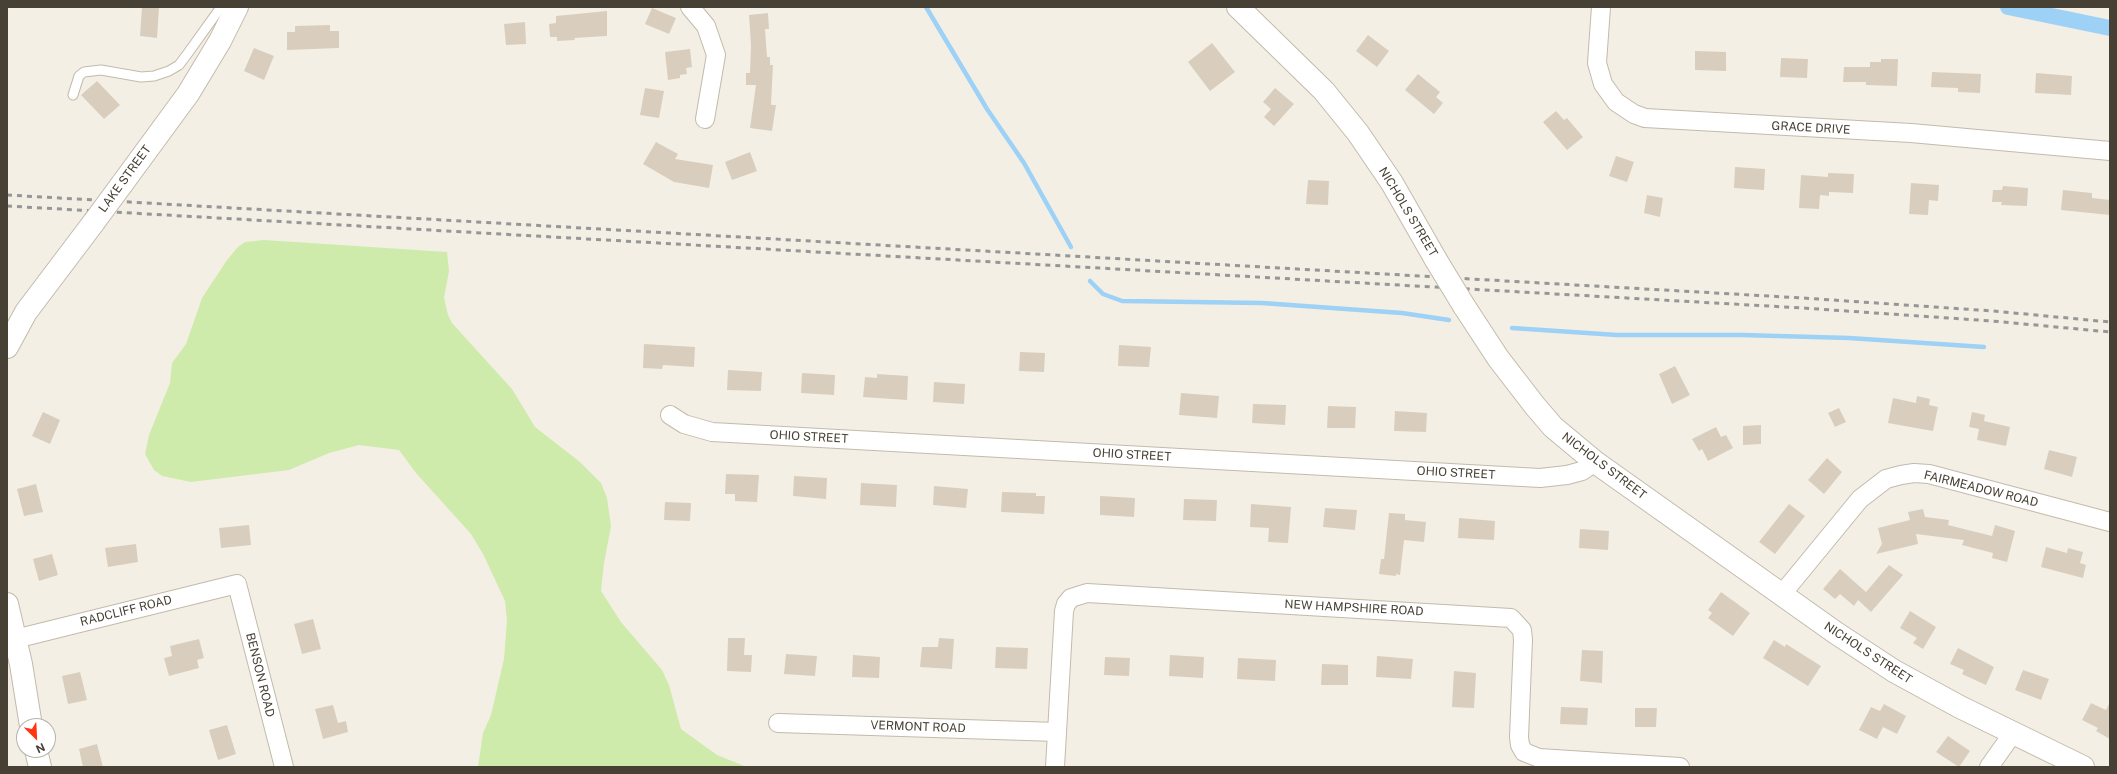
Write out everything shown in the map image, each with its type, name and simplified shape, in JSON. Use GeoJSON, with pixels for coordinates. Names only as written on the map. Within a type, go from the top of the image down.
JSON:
{"type":"FeatureCollection","features":[{"type":"Feature","properties":{"kind":"street","name":"LAKE STREET"},"geometry":{"type":"LineString","coordinates":[[7,347],[26,312],[188,94],[220,41],[237,7]]}},
{"type":"Feature","properties":{"kind":"street"},"geometry":{"type":"LineString","coordinates":[[690,7],[706,26],[716,55],[706,119]]}},
{"type":"Feature","properties":{"kind":"street","name":"NICHOLS STREET"},"geometry":{"type":"LineString","coordinates":[[1238,7],[1324,91],[1358,133],[1392,183],[1436,260],[1498,358],[1535,406],[1558,431],[1595,462],[1848,641],[1894,671],[1960,707],[2083,767]]}},
{"type":"Feature","properties":{"kind":"street","name":"GRACE DRIVE"},"geometry":{"type":"LineString","coordinates":[[1601,7],[1597,63],[1603,84],[1616,102],[1634,114],[1645,118],[1911,134],[2110,151]]}},
{"type":"Feature","properties":{"kind":"street","name":"OHIO STREET"},"geometry":{"type":"LineString","coordinates":[[670,415],[684,424],[712,432],[1540,478],[1567,475],[1582,471],[1595,462]]}},
{"type":"Feature","properties":{"kind":"street","name":"FAIRMEADOW ROAD"},"geometry":{"type":"LineString","coordinates":[[1782,594],[1860,499],[1873,488],[1886,480],[1901,475],[1914,473],[1929,474],[2110,522]]}},
{"type":"Feature","properties":{"kind":"street","name":"RADCLIFF ROAD"},"geometry":{"type":"LineString","coordinates":[[11,640],[237,584]]}},
{"type":"Feature","properties":{"kind":"street","name":"BENSON ROAD"},"geometry":{"type":"LineString","coordinates":[[237,584],[284,767]]}},
{"type":"Feature","properties":{"kind":"street","name":"NEW HAMPSHIRE ROAD"},"geometry":{"type":"LineString","coordinates":[[1055,767],[1064,611],[1066,604],[1071,598],[1087,593],[1472,614],[1511,618],[1522,630],[1523,640],[1518,737],[1520,746],[1524,752],[1539,758],[1680,767]]}},
{"type":"Feature","properties":{"kind":"street"},"geometry":{"type":"LineString","coordinates":[[7,604],[11,640],[29,718]]}},
{"type":"Feature","properties":{"kind":"street","name":"VERMONT ROAD"},"geometry":{"type":"LineString","coordinates":[[778,723],[1057,732]]}},
{"type":"Feature","properties":{"kind":"street"},"geometry":{"type":"LineString","coordinates":[[1989,767],[2013,733]]}},
{"type":"Feature","properties":{"kind":"lane"},"geometry":{"type":"LineString","coordinates":[[73,95],[79,76],[84,72],[101,70],[141,77],[169,71],[179,65],[220,7]]}},
{"type":"Feature","properties":{"kind":"green space"},"geometry":{"type":"Polygon","coordinates":[[[264,240],[447,252],[449,271],[444,298],[448,315],[452,323],[512,389],[535,427],[580,462],[601,483],[607,498],[611,526],[604,563],[601,591],[621,622],[662,670],[669,685],[681,729],[717,755],[747,767],[478,767],[483,733],[491,715],[504,659],[507,620],[505,601],[483,554],[471,534],[416,473],[399,450],[359,445],[329,453],[289,470],[191,482],[162,476],[154,470],[145,454],[149,435],[170,383],[172,363],[186,344],[202,298],[227,260],[238,247],[245,242],[264,240]]]}},
{"type":"Feature","properties":{"kind":"building"},"geometry":{"type":"Polygon","coordinates":[[[142,7],[159,7],[157,38],[140,36],[142,7]]]}},
{"type":"Feature","properties":{"kind":"building"},"geometry":{"type":"Polygon","coordinates":[[[652,8],[676,18],[669,34],[645,24],[652,8]]]}},
{"type":"Feature","properties":{"kind":"building"},"geometry":{"type":"Polygon","coordinates":[[[607,11],[607,36],[574,38],[575,40],[557,41],[557,37],[550,37],[549,24],[556,23],[556,16],[607,11]]]}},
{"type":"Feature","properties":{"kind":"building"},"geometry":{"type":"Polygon","coordinates":[[[768,13],[769,29],[765,29],[767,57],[770,57],[770,65],[773,65],[771,105],[776,105],[772,131],[750,128],[756,85],[746,85],[746,73],[750,73],[751,45],[749,15],[768,13]]]}},
{"type":"Feature","properties":{"kind":"building"},"geometry":{"type":"Polygon","coordinates":[[[525,22],[526,44],[506,45],[504,24],[525,22]]]}},
{"type":"Feature","properties":{"kind":"building"},"geometry":{"type":"Polygon","coordinates":[[[330,25],[330,31],[339,31],[339,48],[287,50],[287,32],[295,32],[295,26],[330,25]]]}},
{"type":"Feature","properties":{"kind":"building"},"geometry":{"type":"Polygon","coordinates":[[[1368,35],[1389,51],[1377,67],[1356,51],[1368,35]]]}},
{"type":"Feature","properties":{"kind":"building"},"geometry":{"type":"Polygon","coordinates":[[[1212,43],[1235,72],[1210,91],[1188,62],[1212,43]]]}},
{"type":"Feature","properties":{"kind":"building"},"geometry":{"type":"Polygon","coordinates":[[[254,48],[274,56],[264,80],[244,71],[254,48]]]}},
{"type":"Feature","properties":{"kind":"building"},"geometry":{"type":"Polygon","coordinates":[[[690,49],[692,67],[686,68],[687,74],[680,75],[680,78],[668,80],[665,52],[690,49]]]}},
{"type":"Feature","properties":{"kind":"building"},"geometry":{"type":"Polygon","coordinates":[[[1695,51],[1726,52],[1726,71],[1695,70],[1695,51]]]}},
{"type":"Feature","properties":{"kind":"building"},"geometry":{"type":"Polygon","coordinates":[[[1781,58],[1808,59],[1807,78],[1780,77],[1781,58]]]}},
{"type":"Feature","properties":{"kind":"building"},"geometry":{"type":"Polygon","coordinates":[[[1881,59],[1898,59],[1897,86],[1866,85],[1866,82],[1843,82],[1844,67],[1870,67],[1870,62],[1881,62],[1881,59]]]}},
{"type":"Feature","properties":{"kind":"building"},"geometry":{"type":"Polygon","coordinates":[[[1932,72],[1981,74],[1980,93],[1958,92],[1958,88],[1931,87],[1932,72]]]}},
{"type":"Feature","properties":{"kind":"building"},"geometry":{"type":"Polygon","coordinates":[[[2036,73],[2072,76],[2071,95],[2035,93],[2036,73]]]}},
{"type":"Feature","properties":{"kind":"building"},"geometry":{"type":"Polygon","coordinates":[[[1418,74],[1440,92],[1436,97],[1443,103],[1434,114],[1405,90],[1418,74]]]}},
{"type":"Feature","properties":{"kind":"building"},"geometry":{"type":"Polygon","coordinates":[[[97,81],[120,105],[104,119],[81,95],[97,81]]]}},
{"type":"Feature","properties":{"kind":"building"},"geometry":{"type":"Polygon","coordinates":[[[645,88],[664,91],[659,118],[640,115],[645,88]]]}},
{"type":"Feature","properties":{"kind":"building"},"geometry":{"type":"Polygon","coordinates":[[[1275,88],[1294,104],[1274,126],[1264,117],[1271,109],[1263,102],[1275,88]]]}},
{"type":"Feature","properties":{"kind":"building"},"geometry":{"type":"Polygon","coordinates":[[[1556,111],[1564,120],[1567,118],[1583,137],[1567,150],[1543,122],[1556,111]]]}},
{"type":"Feature","properties":{"kind":"building"},"geometry":{"type":"Polygon","coordinates":[[[656,142],[678,154],[675,159],[713,165],[709,188],[674,182],[643,164],[656,142]]]}},
{"type":"Feature","properties":{"kind":"building"},"geometry":{"type":"Polygon","coordinates":[[[750,152],[757,171],[732,180],[725,162],[750,152]]]}},
{"type":"Feature","properties":{"kind":"building"},"geometry":{"type":"Polygon","coordinates":[[[1616,156],[1634,162],[1627,182],[1609,176],[1616,156]]]}},
{"type":"Feature","properties":{"kind":"building"},"geometry":{"type":"Polygon","coordinates":[[[1735,167],[1765,169],[1764,190],[1734,188],[1735,167]]]}},
{"type":"Feature","properties":{"kind":"building"},"geometry":{"type":"Polygon","coordinates":[[[1828,173],[1854,174],[1853,193],[1829,192],[1829,196],[1820,195],[1819,209],[1799,208],[1801,175],[1828,177],[1828,173]]]}},
{"type":"Feature","properties":{"kind":"building"},"geometry":{"type":"Polygon","coordinates":[[[1308,180],[1329,181],[1328,205],[1306,204],[1308,180]]]}},
{"type":"Feature","properties":{"kind":"building"},"geometry":{"type":"Polygon","coordinates":[[[1911,183],[1939,185],[1938,201],[1929,200],[1928,215],[1909,214],[1911,183]]]}},
{"type":"Feature","properties":{"kind":"building"},"geometry":{"type":"Polygon","coordinates":[[[2003,186],[2028,188],[2027,206],[2001,205],[2002,202],[1992,202],[1993,190],[2002,190],[2003,186]]]}},
{"type":"Feature","properties":{"kind":"building"},"geometry":{"type":"Polygon","coordinates":[[[2063,190],[2092,193],[2092,198],[2110,200],[2110,215],[2061,210],[2063,190]]]}},
{"type":"Feature","properties":{"kind":"building"},"geometry":{"type":"Polygon","coordinates":[[[1647,195],[1663,198],[1660,217],[1644,213],[1647,195]]]}},
{"type":"Feature","properties":{"kind":"building"},"geometry":{"type":"Polygon","coordinates":[[[644,344],[695,347],[694,367],[663,365],[662,369],[643,368],[644,344]]]}},
{"type":"Feature","properties":{"kind":"building"},"geometry":{"type":"Polygon","coordinates":[[[1119,345],[1151,347],[1149,367],[1118,366],[1119,345]]]}},
{"type":"Feature","properties":{"kind":"building"},"geometry":{"type":"Polygon","coordinates":[[[1020,352],[1045,353],[1044,372],[1019,371],[1020,352]]]}},
{"type":"Feature","properties":{"kind":"building"},"geometry":{"type":"Polygon","coordinates":[[[1675,366],[1690,395],[1672,404],[1659,374],[1675,366]]]}},
{"type":"Feature","properties":{"kind":"building"},"geometry":{"type":"Polygon","coordinates":[[[728,370],[762,372],[761,391],[727,390],[728,370]]]}},
{"type":"Feature","properties":{"kind":"building"},"geometry":{"type":"Polygon","coordinates":[[[802,373],[835,375],[834,395],[801,393],[802,373]]]}},
{"type":"Feature","properties":{"kind":"building"},"geometry":{"type":"Polygon","coordinates":[[[877,374],[908,376],[907,400],[863,397],[865,377],[877,378],[877,374]]]}},
{"type":"Feature","properties":{"kind":"building"},"geometry":{"type":"Polygon","coordinates":[[[934,382],[965,384],[964,404],[933,402],[934,382]]]}},
{"type":"Feature","properties":{"kind":"building"},"geometry":{"type":"Polygon","coordinates":[[[1181,393],[1219,396],[1217,418],[1179,415],[1181,393]]]}},
{"type":"Feature","properties":{"kind":"building"},"geometry":{"type":"Polygon","coordinates":[[[1917,396],[1930,399],[1929,405],[1938,407],[1933,431],[1888,423],[1893,398],[1916,403],[1917,396]]]}},
{"type":"Feature","properties":{"kind":"building"},"geometry":{"type":"Polygon","coordinates":[[[1253,404],[1286,405],[1285,425],[1252,423],[1253,404]]]}},
{"type":"Feature","properties":{"kind":"building"},"geometry":{"type":"Polygon","coordinates":[[[1328,406],[1356,407],[1355,428],[1327,428],[1328,406]]]}},
{"type":"Feature","properties":{"kind":"building"},"geometry":{"type":"Polygon","coordinates":[[[1839,408],[1846,422],[1835,427],[1828,413],[1839,408]]]}},
{"type":"Feature","properties":{"kind":"building"},"geometry":{"type":"Polygon","coordinates":[[[1395,411],[1427,413],[1426,432],[1394,431],[1395,411]]]}},
{"type":"Feature","properties":{"kind":"building"},"geometry":{"type":"Polygon","coordinates":[[[43,412],[60,420],[50,444],[32,436],[43,412]]]}},
{"type":"Feature","properties":{"kind":"building"},"geometry":{"type":"Polygon","coordinates":[[[1972,412],[1985,415],[1984,421],[2010,427],[2006,446],[1977,440],[1979,429],[1969,427],[1972,412]]]}},
{"type":"Feature","properties":{"kind":"building"},"geometry":{"type":"Polygon","coordinates":[[[1761,425],[1761,444],[1743,445],[1743,426],[1761,425]]]}},
{"type":"Feature","properties":{"kind":"building"},"geometry":{"type":"Polygon","coordinates":[[[1716,427],[1721,437],[1726,435],[1733,448],[1708,461],[1702,449],[1699,451],[1692,439],[1716,427]]]}},
{"type":"Feature","properties":{"kind":"building"},"geometry":{"type":"Polygon","coordinates":[[[2049,450],[2077,457],[2072,477],[2044,469],[2049,450]]]}},
{"type":"Feature","properties":{"kind":"building"},"geometry":{"type":"Polygon","coordinates":[[[1827,458],[1842,472],[1824,494],[1808,480],[1827,458]]]}},
{"type":"Feature","properties":{"kind":"building"},"geometry":{"type":"Polygon","coordinates":[[[726,474],[759,475],[757,502],[735,501],[735,494],[725,494],[726,474]]]}},
{"type":"Feature","properties":{"kind":"building"},"geometry":{"type":"Polygon","coordinates":[[[794,476],[827,478],[826,499],[793,496],[794,476]]]}},
{"type":"Feature","properties":{"kind":"building"},"geometry":{"type":"Polygon","coordinates":[[[861,483],[897,485],[896,507],[860,505],[861,483]]]}},
{"type":"Feature","properties":{"kind":"building"},"geometry":{"type":"Polygon","coordinates":[[[36,484],[43,512],[24,516],[17,489],[36,484]]]}},
{"type":"Feature","properties":{"kind":"building"},"geometry":{"type":"Polygon","coordinates":[[[934,486],[968,489],[966,508],[933,505],[934,486]]]}},
{"type":"Feature","properties":{"kind":"building"},"geometry":{"type":"Polygon","coordinates":[[[1002,492],[1036,493],[1036,496],[1045,496],[1044,514],[1001,512],[1002,492]]]}},
{"type":"Feature","properties":{"kind":"building"},"geometry":{"type":"Polygon","coordinates":[[[1100,496],[1135,498],[1134,517],[1100,515],[1100,496]]]}},
{"type":"Feature","properties":{"kind":"building"},"geometry":{"type":"Polygon","coordinates":[[[1184,499],[1217,500],[1216,521],[1183,520],[1184,499]]]}},
{"type":"Feature","properties":{"kind":"building"},"geometry":{"type":"Polygon","coordinates":[[[665,502],[691,503],[690,521],[664,520],[665,502]]]}},
{"type":"Feature","properties":{"kind":"building"},"geometry":{"type":"Polygon","coordinates":[[[1251,504],[1291,507],[1288,543],[1268,542],[1269,528],[1250,527],[1251,504]]]}},
{"type":"Feature","properties":{"kind":"building"},"geometry":{"type":"Polygon","coordinates":[[[1789,504],[1805,516],[1775,554],[1759,542],[1789,504]]]}},
{"type":"Feature","properties":{"kind":"building"},"geometry":{"type":"Polygon","coordinates":[[[1325,508],[1357,510],[1355,530],[1323,527],[1325,508]]]}},
{"type":"Feature","properties":{"kind":"building"},"geometry":{"type":"Polygon","coordinates":[[[1923,509],[1925,517],[1949,520],[1948,525],[1992,536],[1995,525],[2015,531],[2007,562],[1992,558],[1993,553],[1962,545],[1964,540],[1916,534],[1918,544],[1876,554],[1882,544],[1878,528],[1910,520],[1908,512],[1923,509]]]}},
{"type":"Feature","properties":{"kind":"building"},"geometry":{"type":"Polygon","coordinates":[[[1389,513],[1405,514],[1405,520],[1426,522],[1424,542],[1404,540],[1400,575],[1396,574],[1396,576],[1379,574],[1381,559],[1384,559],[1389,513]]]}},
{"type":"Feature","properties":{"kind":"building"},"geometry":{"type":"Polygon","coordinates":[[[1459,518],[1495,521],[1494,540],[1458,538],[1459,518]]]}},
{"type":"Feature","properties":{"kind":"building"},"geometry":{"type":"Polygon","coordinates":[[[249,525],[251,545],[221,548],[219,528],[249,525]]]}},
{"type":"Feature","properties":{"kind":"building"},"geometry":{"type":"Polygon","coordinates":[[[1580,529],[1609,531],[1608,550],[1579,548],[1580,529]]]}},
{"type":"Feature","properties":{"kind":"building"},"geometry":{"type":"Polygon","coordinates":[[[136,544],[138,562],[108,567],[105,548],[136,544]]]}},
{"type":"Feature","properties":{"kind":"building"},"geometry":{"type":"Polygon","coordinates":[[[2046,547],[2067,553],[2068,548],[2083,552],[2080,563],[2086,565],[2083,578],[2041,567],[2046,547]]]}},
{"type":"Feature","properties":{"kind":"building"},"geometry":{"type":"Polygon","coordinates":[[[52,554],[58,575],[39,581],[33,559],[52,554]]]}},
{"type":"Feature","properties":{"kind":"building"},"geometry":{"type":"Polygon","coordinates":[[[1889,565],[1903,575],[1871,612],[1858,600],[1854,606],[1840,594],[1835,599],[1823,589],[1840,569],[1866,592],[1889,565]]]}},
{"type":"Feature","properties":{"kind":"building"},"geometry":{"type":"Polygon","coordinates":[[[1721,592],[1750,613],[1733,636],[1708,618],[1712,613],[1708,610],[1721,592]]]}},
{"type":"Feature","properties":{"kind":"building"},"geometry":{"type":"Polygon","coordinates":[[[1910,611],[1936,627],[1923,649],[1913,643],[1917,638],[1900,628],[1910,611]]]}},
{"type":"Feature","properties":{"kind":"building"},"geometry":{"type":"Polygon","coordinates":[[[313,619],[321,649],[302,654],[294,624],[313,619]]]}},
{"type":"Feature","properties":{"kind":"building"},"geometry":{"type":"Polygon","coordinates":[[[728,638],[745,638],[744,655],[752,655],[751,672],[727,671],[728,638]]]}},
{"type":"Feature","properties":{"kind":"building"},"geometry":{"type":"Polygon","coordinates":[[[939,638],[954,639],[952,669],[920,667],[922,647],[938,647],[939,638]]]}},
{"type":"Feature","properties":{"kind":"building"},"geometry":{"type":"Polygon","coordinates":[[[199,639],[204,658],[197,660],[199,668],[169,676],[164,658],[172,656],[170,646],[199,639]]]}},
{"type":"Feature","properties":{"kind":"building"},"geometry":{"type":"Polygon","coordinates":[[[1774,640],[1785,647],[1786,644],[1821,666],[1808,686],[1763,658],[1774,640]]]}},
{"type":"Feature","properties":{"kind":"building"},"geometry":{"type":"Polygon","coordinates":[[[996,647],[1028,648],[1027,669],[995,668],[996,647]]]}},
{"type":"Feature","properties":{"kind":"building"},"geometry":{"type":"Polygon","coordinates":[[[1958,648],[1994,667],[1986,685],[1962,674],[1964,670],[1950,664],[1958,648]]]}},
{"type":"Feature","properties":{"kind":"building"},"geometry":{"type":"Polygon","coordinates":[[[1582,650],[1603,651],[1602,683],[1580,681],[1582,650]]]}},
{"type":"Feature","properties":{"kind":"building"},"geometry":{"type":"Polygon","coordinates":[[[786,654],[817,656],[815,676],[784,674],[786,654]]]}},
{"type":"Feature","properties":{"kind":"building"},"geometry":{"type":"Polygon","coordinates":[[[853,655],[880,657],[879,678],[852,677],[853,655]]]}},
{"type":"Feature","properties":{"kind":"building"},"geometry":{"type":"Polygon","coordinates":[[[1170,655],[1204,657],[1203,678],[1169,676],[1170,655]]]}},
{"type":"Feature","properties":{"kind":"building"},"geometry":{"type":"Polygon","coordinates":[[[1377,656],[1413,659],[1411,679],[1376,677],[1377,656]]]}},
{"type":"Feature","properties":{"kind":"building"},"geometry":{"type":"Polygon","coordinates":[[[1105,657],[1130,658],[1129,676],[1104,675],[1105,657]]]}},
{"type":"Feature","properties":{"kind":"building"},"geometry":{"type":"Polygon","coordinates":[[[1238,658],[1276,660],[1275,681],[1237,679],[1238,658]]]}},
{"type":"Feature","properties":{"kind":"building"},"geometry":{"type":"Polygon","coordinates":[[[1322,664],[1348,665],[1348,685],[1321,685],[1322,664]]]}},
{"type":"Feature","properties":{"kind":"building"},"geometry":{"type":"Polygon","coordinates":[[[2023,670],[2049,679],[2041,700],[2015,690],[2023,670]]]}},
{"type":"Feature","properties":{"kind":"building"},"geometry":{"type":"Polygon","coordinates":[[[1454,671],[1476,673],[1474,708],[1452,707],[1454,671]]]}},
{"type":"Feature","properties":{"kind":"building"},"geometry":{"type":"Polygon","coordinates":[[[80,672],[87,700],[68,704],[62,676],[80,672]]]}},
{"type":"Feature","properties":{"kind":"building"},"geometry":{"type":"Polygon","coordinates":[[[2110,702],[2110,739],[2096,731],[2098,728],[2082,720],[2091,703],[2106,710],[2110,702]]]}},
{"type":"Feature","properties":{"kind":"building"},"geometry":{"type":"Polygon","coordinates":[[[1884,704],[1906,716],[1897,734],[1883,727],[1877,739],[1859,730],[1871,707],[1880,711],[1884,704]]]}},
{"type":"Feature","properties":{"kind":"building"},"geometry":{"type":"Polygon","coordinates":[[[333,705],[338,723],[346,721],[348,732],[323,739],[315,709],[333,705]]]}},
{"type":"Feature","properties":{"kind":"building"},"geometry":{"type":"Polygon","coordinates":[[[1561,707],[1588,708],[1587,725],[1560,724],[1561,707]]]}},
{"type":"Feature","properties":{"kind":"building"},"geometry":{"type":"Polygon","coordinates":[[[1635,708],[1657,708],[1656,727],[1635,727],[1635,708]]]}},
{"type":"Feature","properties":{"kind":"building"},"geometry":{"type":"Polygon","coordinates":[[[227,725],[236,754],[218,760],[209,730],[227,725]]]}},
{"type":"Feature","properties":{"kind":"building"},"geometry":{"type":"Polygon","coordinates":[[[1948,736],[1970,751],[1959,767],[1936,752],[1948,736]]]}},
{"type":"Feature","properties":{"kind":"building"},"geometry":{"type":"Polygon","coordinates":[[[97,744],[103,767],[83,767],[79,749],[97,744]]]}},
{"type":"Feature","properties":{"kind":"waterway"},"geometry":{"type":"LineString","coordinates":[[926,7],[987,109],[1024,163],[1071,247]]}},
{"type":"Feature","properties":{"kind":"waterway"},"geometry":{"type":"LineString","coordinates":[[2008,7],[2110,28]]}},
{"type":"Feature","properties":{"kind":"waterway"},"geometry":{"type":"LineString","coordinates":[[1090,281],[1103,294],[1122,301],[1262,303],[1402,313],[1449,320]]}},
{"type":"Feature","properties":{"kind":"waterway"},"geometry":{"type":"LineString","coordinates":[[1512,328],[1617,335],[1742,335],[1849,338],[1984,347]]}},
{"type":"Feature","properties":{"kind":"railway"},"geometry":{"type":"LineString","coordinates":[[7,195],[1803,298],[1993,311],[2110,322]]}},
{"type":"Feature","properties":{"kind":"railway"},"geometry":{"type":"LineString","coordinates":[[7,206],[1803,308],[1992,321],[2110,332]]}}]}
